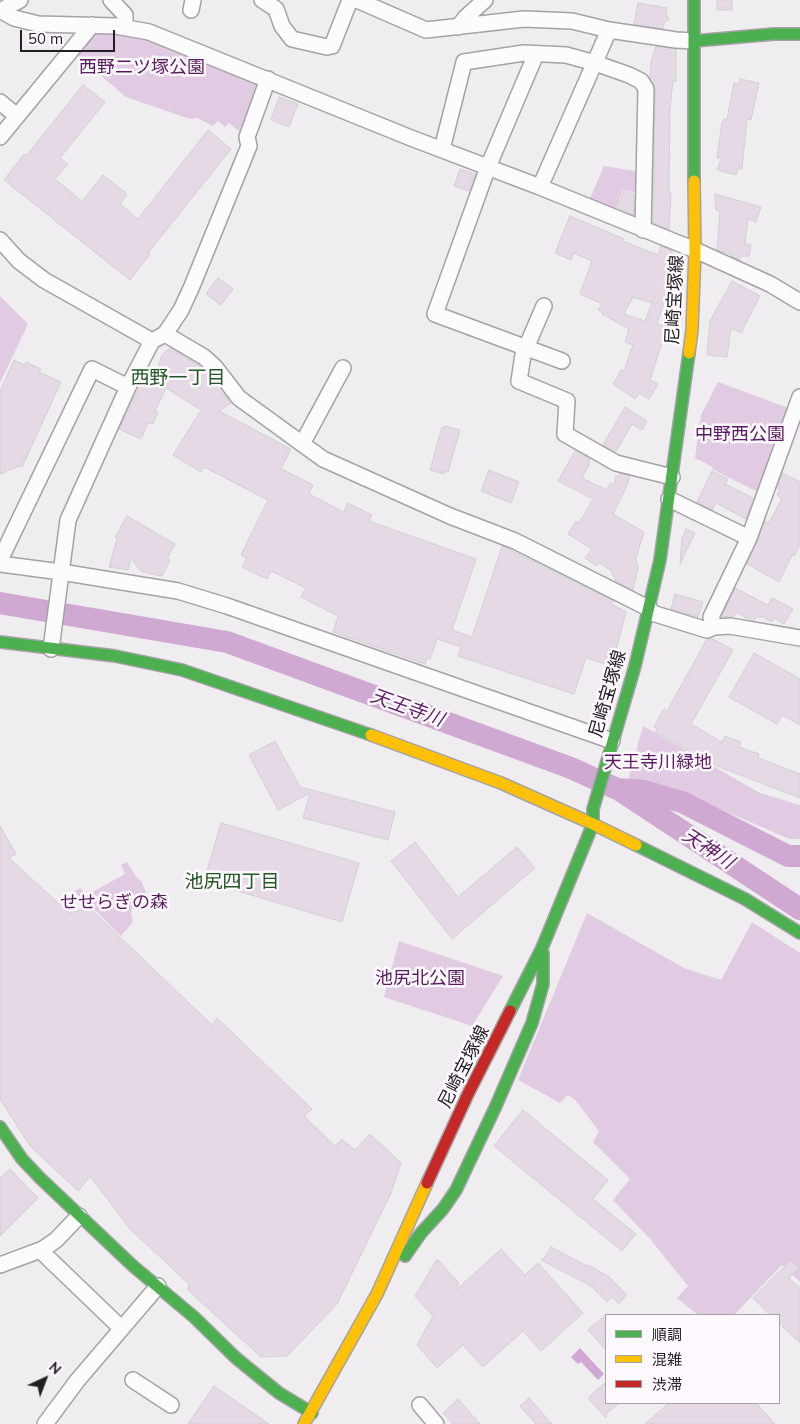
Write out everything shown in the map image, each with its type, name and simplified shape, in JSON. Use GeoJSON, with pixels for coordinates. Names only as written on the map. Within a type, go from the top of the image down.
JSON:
{"type":"FeatureCollection","features":[{"type":"Feature","properties":{"kind":"main road","name":"尼崎宝塚線"},"geometry":{"type":"LineString","coordinates":[[304,1424],[377,1294],[468,1094],[542,948],[593,824],[593,809],[635,666],[660,560],[692,330],[695,250],[694,0]]}},
{"type":"Feature","properties":{"kind":"main road"},"geometry":{"type":"LineString","coordinates":[[694,41],[774,34],[800,34]]}},
{"type":"Feature","properties":{"kind":"main road"},"geometry":{"type":"LineString","coordinates":[[0,642],[52,644],[182,670],[346,725],[501,783],[593,824],[745,899],[800,933]]}},
{"type":"Feature","properties":{"kind":"main road"},"geometry":{"type":"LineString","coordinates":[[377,1294],[456,1190],[532,1023],[543,984],[542,948]]}},
{"type":"Feature","properties":{"kind":"main road"},"geometry":{"type":"LineString","coordinates":[[0,1126],[22,1159],[79,1216],[194,1317],[236,1358],[279,1393],[312,1412]]}},
{"type":"Feature","properties":{"kind":"street"},"geometry":{"type":"LineString","coordinates":[[0,10],[20,0]]}},
{"type":"Feature","properties":{"kind":"street"},"geometry":{"type":"LineString","coordinates":[[111,0],[125,15],[125,27]]}},
{"type":"Feature","properties":{"kind":"street"},"geometry":{"type":"LineString","coordinates":[[262,0],[277,4],[282,26],[292,39],[327,47],[332,46],[350,0]]}},
{"type":"Feature","properties":{"kind":"street"},"geometry":{"type":"LineString","coordinates":[[357,0],[426,30],[524,19],[572,21],[609,30],[694,41]]}},
{"type":"Feature","properties":{"kind":"street"},"geometry":{"type":"LineString","coordinates":[[458,27],[485,0]]}},
{"type":"Feature","properties":{"kind":"street"},"geometry":{"type":"LineString","coordinates":[[0,10],[14,18],[31,23],[125,27],[149,32],[695,250],[770,284],[800,302]]}},
{"type":"Feature","properties":{"kind":"street"},"geometry":{"type":"LineString","coordinates":[[0,137],[92,25]]}},
{"type":"Feature","properties":{"kind":"street"},"geometry":{"type":"LineString","coordinates":[[540,187],[609,30]]}},
{"type":"Feature","properties":{"kind":"street"},"geometry":{"type":"LineString","coordinates":[[442,149],[464,62],[524,53],[566,55],[595,63],[642,81],[646,89],[643,230]]}},
{"type":"Feature","properties":{"kind":"street"},"geometry":{"type":"LineString","coordinates":[[536,54],[488,167],[435,314],[562,361]]}},
{"type":"Feature","properties":{"kind":"street"},"geometry":{"type":"LineString","coordinates":[[52,644],[68,520],[128,387],[158,337],[181,310],[192,286],[249,146],[247,136],[268,79]]}},
{"type":"Feature","properties":{"kind":"street"},"geometry":{"type":"LineString","coordinates":[[0,102],[17,116]]}},
{"type":"Feature","properties":{"kind":"street"},"geometry":{"type":"LineString","coordinates":[[0,240],[19,261],[44,280],[158,337],[204,357],[216,367],[239,398],[324,459],[450,516],[516,541],[649,610],[707,630],[714,627],[730,626],[800,638]]}},
{"type":"Feature","properties":{"kind":"street"},"geometry":{"type":"LineString","coordinates":[[544,306],[523,355],[519,381],[567,401],[565,434],[616,464],[672,477]]}},
{"type":"Feature","properties":{"kind":"street"},"geometry":{"type":"LineString","coordinates":[[0,560],[92,370],[128,387]]}},
{"type":"Feature","properties":{"kind":"street"},"geometry":{"type":"LineString","coordinates":[[302,444],[340,377]]}},
{"type":"Feature","properties":{"kind":"street"},"geometry":{"type":"LineString","coordinates":[[714,627],[712,617],[749,538],[800,397]]}},
{"type":"Feature","properties":{"kind":"street"},"geometry":{"type":"LineString","coordinates":[[669,499],[749,538]]}},
{"type":"Feature","properties":{"kind":"street"},"geometry":{"type":"LineString","coordinates":[[0,564],[178,591],[227,606],[611,745]]}},
{"type":"Feature","properties":{"kind":"street"},"geometry":{"type":"LineString","coordinates":[[0,1265],[43,1249],[56,1240],[79,1216]]}},
{"type":"Feature","properties":{"kind":"street"},"geometry":{"type":"LineString","coordinates":[[43,1249],[45,1255],[121,1328]]}},
{"type":"Feature","properties":{"kind":"street"},"geometry":{"type":"LineString","coordinates":[[45,1424],[54,1402],[158,1286]]}},
{"type":"Feature","properties":{"kind":"street"},"geometry":{"type":"LineString","coordinates":[[133,1380],[171,1405]]}},
{"type":"Feature","properties":{"kind":"street"},"geometry":{"type":"LineString","coordinates":[[420,1406],[434,1423]]}},
{"type":"Feature","properties":{"kind":"green space","name":"西野二ツ塚公園"},"geometry":{"type":"Polygon","coordinates":[[[133,31],[260,80],[242,134],[229,123],[225,127],[218,121],[213,126],[197,118],[190,119],[126,97],[74,53],[91,32],[133,31]]]}},
{"type":"Feature","properties":{"kind":"green space"},"geometry":{"type":"Polygon","coordinates":[[[604,166],[641,172],[640,194],[623,189],[615,213],[588,203],[604,166]]]}},
{"type":"Feature","properties":{"kind":"green space"},"geometry":{"type":"Polygon","coordinates":[[[0,296],[28,324],[0,383],[0,296]]]}},
{"type":"Feature","properties":{"kind":"green space","name":"中野西公園"},"geometry":{"type":"Polygon","coordinates":[[[718,382],[791,409],[762,494],[712,469],[713,467],[695,458],[701,415],[718,382]]]}},
{"type":"Feature","properties":{"kind":"green space","name":"天王寺川緑地"},"geometry":{"type":"Polygon","coordinates":[[[643,726],[760,793],[800,805],[800,839],[789,839],[695,798],[628,780],[643,726]]]}},
{"type":"Feature","properties":{"kind":"green space","name":"せせらぎの森"},"geometry":{"type":"Polygon","coordinates":[[[127,862],[141,881],[146,897],[132,908],[133,922],[121,936],[96,911],[86,908],[75,891],[81,888],[85,896],[125,874],[121,865],[127,862]]]}},
{"type":"Feature","properties":{"kind":"green space"},"geometry":{"type":"Polygon","coordinates":[[[587,913],[684,968],[721,980],[752,922],[800,953],[800,1282],[782,1265],[735,1314],[697,1314],[677,1298],[688,1286],[650,1239],[613,1200],[630,1179],[593,1142],[599,1131],[575,1100],[568,1095],[560,1103],[518,1080],[587,913]]]}},
{"type":"Feature","properties":{"kind":"green space","name":"池尻北公園"},"geometry":{"type":"Polygon","coordinates":[[[399,941],[503,976],[472,1026],[384,997],[399,941]]]}},
{"type":"Feature","properties":{"kind":"shaded area"},"geometry":{"type":"Polygon","coordinates":[[[580,1348],[604,1374],[598,1380],[581,1362],[578,1364],[571,1357],[580,1348]]]}},
{"type":"Feature","properties":{"kind":"building"},"geometry":{"type":"Polygon","coordinates":[[[717,0],[732,0],[732,10],[717,10],[717,0]]]}},
{"type":"Feature","properties":{"kind":"building"},"geometry":{"type":"Polygon","coordinates":[[[638,3],[667,8],[666,14],[669,19],[664,23],[663,29],[634,24],[638,3]]]}},
{"type":"Feature","properties":{"kind":"building"},"geometry":{"type":"Polygon","coordinates":[[[656,46],[676,49],[676,81],[673,80],[670,108],[669,193],[671,193],[669,229],[653,223],[655,89],[650,78],[651,62],[656,46]]]}},
{"type":"Feature","properties":{"kind":"building"},"geometry":{"type":"Polygon","coordinates":[[[740,79],[759,83],[751,120],[747,119],[742,169],[738,168],[736,175],[717,170],[721,159],[717,158],[722,122],[724,122],[724,119],[727,119],[734,83],[739,84],[740,79]]]}},
{"type":"Feature","properties":{"kind":"building"},"geometry":{"type":"Polygon","coordinates":[[[83,85],[105,102],[60,158],[68,164],[55,179],[82,201],[103,175],[127,194],[120,204],[138,219],[208,130],[231,149],[148,253],[150,254],[130,280],[4,180],[24,154],[26,156],[83,85]]]}},
{"type":"Feature","properties":{"kind":"building"},"geometry":{"type":"Polygon","coordinates":[[[279,97],[298,104],[289,127],[271,120],[279,97]]]}},
{"type":"Feature","properties":{"kind":"building"},"geometry":{"type":"Polygon","coordinates":[[[460,169],[475,174],[469,191],[454,186],[460,169]]]}},
{"type":"Feature","properties":{"kind":"building"},"geometry":{"type":"Polygon","coordinates":[[[624,190],[634,194],[634,215],[618,208],[624,190]]]}},
{"type":"Feature","properties":{"kind":"building"},"geometry":{"type":"Polygon","coordinates":[[[715,194],[761,207],[756,222],[748,219],[745,244],[751,245],[749,256],[742,256],[739,260],[731,256],[731,254],[717,250],[720,211],[716,210],[715,194]]]}},
{"type":"Feature","properties":{"kind":"building"},"geometry":{"type":"Polygon","coordinates":[[[570,216],[658,255],[661,246],[672,251],[671,281],[669,281],[671,294],[667,293],[657,324],[667,327],[650,380],[658,384],[649,399],[639,393],[635,399],[613,384],[622,369],[624,371],[633,345],[625,342],[629,329],[602,314],[598,310],[602,304],[580,294],[592,261],[574,253],[571,260],[555,253],[570,216]],[[633,297],[624,314],[645,321],[652,303],[633,297]]]}},
{"type":"Feature","properties":{"kind":"building"},"geometry":{"type":"Polygon","coordinates":[[[218,278],[233,289],[221,305],[206,294],[218,278]]]}},
{"type":"Feature","properties":{"kind":"building"},"geometry":{"type":"Polygon","coordinates":[[[732,281],[760,296],[741,333],[731,328],[727,357],[707,355],[710,321],[732,281]]]}},
{"type":"Feature","properties":{"kind":"building"},"geometry":{"type":"Polygon","coordinates":[[[170,348],[198,365],[212,378],[211,381],[231,403],[219,411],[291,449],[281,469],[313,485],[309,494],[344,512],[348,503],[372,515],[369,521],[476,559],[452,630],[472,637],[502,546],[614,601],[610,603],[626,612],[612,666],[586,658],[574,694],[458,656],[461,647],[437,639],[430,659],[427,658],[425,664],[333,632],[338,616],[301,597],[306,588],[271,571],[267,579],[242,567],[247,558],[241,555],[268,500],[204,467],[201,472],[173,455],[201,410],[166,388],[155,411],[158,412],[153,424],[148,423],[141,439],[119,429],[149,367],[157,370],[162,355],[170,348]]]}},
{"type":"Feature","properties":{"kind":"building"},"geometry":{"type":"Polygon","coordinates":[[[14,360],[25,365],[26,362],[41,369],[39,372],[61,382],[22,467],[19,466],[0,474],[0,391],[14,360]]]}},
{"type":"Feature","properties":{"kind":"building"},"geometry":{"type":"Polygon","coordinates":[[[625,407],[647,421],[642,430],[632,424],[616,452],[603,445],[625,407]]]}},
{"type":"Feature","properties":{"kind":"building"},"geometry":{"type":"Polygon","coordinates":[[[445,426],[460,430],[448,472],[444,471],[444,474],[430,470],[442,427],[444,428],[445,426]]]}},
{"type":"Feature","properties":{"kind":"building"},"geometry":{"type":"Polygon","coordinates":[[[575,451],[590,459],[590,463],[582,478],[607,490],[610,483],[614,485],[616,476],[618,477],[619,473],[630,476],[613,514],[644,532],[636,558],[638,568],[633,590],[615,581],[612,571],[599,563],[597,566],[585,558],[592,549],[568,534],[576,521],[579,523],[593,499],[558,481],[575,451]]]}},
{"type":"Feature","properties":{"kind":"building"},"geometry":{"type":"Polygon","coordinates":[[[489,470],[519,482],[511,503],[481,491],[489,470]]]}},
{"type":"Feature","properties":{"kind":"building"},"geometry":{"type":"Polygon","coordinates":[[[712,471],[728,479],[725,484],[753,498],[746,519],[716,503],[712,510],[697,502],[712,471]]]}},
{"type":"Feature","properties":{"kind":"building"},"geometry":{"type":"Polygon","coordinates":[[[782,473],[800,482],[800,545],[794,556],[792,555],[779,582],[747,564],[765,521],[769,523],[780,502],[781,498],[777,495],[780,490],[777,488],[782,473]]]}},
{"type":"Feature","properties":{"kind":"building"},"geometry":{"type":"Polygon","coordinates":[[[127,516],[175,544],[167,559],[170,560],[162,576],[142,572],[131,559],[128,570],[109,567],[117,539],[115,537],[127,516]]]}},
{"type":"Feature","properties":{"kind":"building"},"geometry":{"type":"Polygon","coordinates":[[[686,529],[695,533],[680,564],[682,538],[686,529]]]}},
{"type":"Feature","properties":{"kind":"building"},"geometry":{"type":"Polygon","coordinates":[[[735,588],[768,605],[772,598],[793,609],[784,624],[774,618],[772,622],[761,616],[760,618],[757,616],[754,621],[750,620],[736,612],[734,617],[724,617],[722,616],[735,588]]]}},
{"type":"Feature","properties":{"kind":"building"},"geometry":{"type":"Polygon","coordinates":[[[675,594],[703,602],[698,617],[671,609],[675,594]]]}},
{"type":"Feature","properties":{"kind":"building"},"geometry":{"type":"Polygon","coordinates":[[[711,638],[733,650],[691,724],[722,742],[725,736],[741,742],[739,747],[759,754],[758,758],[800,774],[800,798],[714,765],[655,732],[657,729],[654,727],[664,709],[667,711],[707,639],[711,638]]]}},
{"type":"Feature","properties":{"kind":"building"},"geometry":{"type":"Polygon","coordinates":[[[754,653],[800,679],[800,725],[782,715],[777,724],[729,697],[754,653]]]}},
{"type":"Feature","properties":{"kind":"building"},"geometry":{"type":"Polygon","coordinates":[[[275,741],[300,787],[395,812],[388,840],[303,818],[310,793],[278,810],[249,755],[275,741]]]}},
{"type":"Feature","properties":{"kind":"building"},"geometry":{"type":"Polygon","coordinates":[[[221,823],[359,863],[342,922],[204,881],[221,823]]]}},
{"type":"Feature","properties":{"kind":"building"},"geometry":{"type":"Polygon","coordinates":[[[0,826],[16,854],[9,858],[69,913],[87,909],[95,913],[212,1025],[217,1018],[312,1109],[304,1116],[335,1146],[342,1139],[355,1150],[370,1134],[401,1163],[391,1193],[337,1304],[287,1356],[261,1357],[188,1290],[189,1284],[130,1229],[90,1176],[78,1191],[30,1146],[0,1099],[0,826]]]}},
{"type":"Feature","properties":{"kind":"building"},"geometry":{"type":"Polygon","coordinates":[[[415,842],[458,897],[517,847],[535,868],[452,939],[391,861],[415,842]]]}},
{"type":"Feature","properties":{"kind":"building"},"geometry":{"type":"Polygon","coordinates":[[[523,1110],[608,1180],[593,1199],[636,1234],[622,1251],[494,1146],[523,1110]]]}},
{"type":"Feature","properties":{"kind":"building"},"geometry":{"type":"Polygon","coordinates":[[[10,1169],[38,1198],[0,1236],[0,1178],[10,1169]]]}},
{"type":"Feature","properties":{"kind":"building"},"geometry":{"type":"Polygon","coordinates":[[[551,1247],[608,1276],[627,1295],[619,1304],[612,1297],[607,1302],[591,1286],[541,1260],[546,1256],[551,1247]]]}},
{"type":"Feature","properties":{"kind":"building"},"geometry":{"type":"Polygon","coordinates":[[[501,1249],[525,1275],[538,1263],[583,1313],[541,1351],[523,1331],[483,1367],[463,1345],[437,1368],[417,1345],[433,1316],[415,1296],[437,1259],[459,1283],[455,1291],[501,1249]]]}},
{"type":"Feature","properties":{"kind":"building"},"geometry":{"type":"Polygon","coordinates":[[[791,1260],[799,1267],[789,1278],[800,1288],[800,1343],[780,1324],[780,1314],[769,1314],[753,1298],[791,1260]]]}},
{"type":"Feature","properties":{"kind":"building"},"geometry":{"type":"Polygon","coordinates":[[[605,1315],[605,1349],[588,1330],[605,1315]]]}},
{"type":"Feature","properties":{"kind":"building"},"geometry":{"type":"Polygon","coordinates":[[[605,1383],[605,1404],[618,1404],[606,1414],[606,1418],[588,1398],[605,1383]]]}},
{"type":"Feature","properties":{"kind":"building"},"geometry":{"type":"Polygon","coordinates":[[[214,1386],[269,1424],[188,1424],[214,1386]]]}},
{"type":"Feature","properties":{"kind":"building"},"geometry":{"type":"Polygon","coordinates":[[[529,1398],[552,1424],[536,1424],[520,1406],[529,1398]]]}},
{"type":"Feature","properties":{"kind":"building"},"geometry":{"type":"Polygon","coordinates":[[[458,1399],[480,1424],[453,1424],[443,1413],[458,1399]]]}},
{"type":"Feature","properties":{"kind":"building"},"geometry":{"type":"Polygon","coordinates":[[[668,1404],[757,1404],[775,1424],[645,1424],[668,1404]]]}},
{"type":"Feature","properties":{"kind":"waterway","name":"天王寺川"},"geometry":{"type":"LineString","coordinates":[[0,603],[227,642],[571,768],[617,789],[644,791],[682,802],[788,856],[800,856]]}},
{"type":"Feature","properties":{"kind":"waterway","name":"天神川"},"geometry":{"type":"LineString","coordinates":[[621,791],[800,909]]}},
{"type":"Feature","properties":{"kind":"traffic: fast"},"geometry":{"type":"LineString","coordinates":[[694,0],[694,181]]}},
{"type":"Feature","properties":{"kind":"traffic: fast"},"geometry":{"type":"LineString","coordinates":[[694,41],[774,34],[800,34]]}},
{"type":"Feature","properties":{"kind":"traffic: fast"},"geometry":{"type":"LineString","coordinates":[[510,1011],[542,948],[593,824],[593,809],[635,666],[660,560],[689,353]]}},
{"type":"Feature","properties":{"kind":"traffic: fast"},"geometry":{"type":"LineString","coordinates":[[0,642],[115,656],[182,670],[371,735]]}},
{"type":"Feature","properties":{"kind":"traffic: fast"},"geometry":{"type":"LineString","coordinates":[[636,845],[745,899],[800,933]]}},
{"type":"Feature","properties":{"kind":"traffic: fast"},"geometry":{"type":"LineString","coordinates":[[405,1256],[456,1190],[495,1108],[532,1023],[543,984],[543,953]]}},
{"type":"Feature","properties":{"kind":"traffic: fast"},"geometry":{"type":"LineString","coordinates":[[0,1127],[22,1159],[40,1178],[133,1266],[194,1317],[236,1358],[279,1393],[312,1413]]}},
{"type":"Feature","properties":{"kind":"traffic: slow"},"geometry":{"type":"LineString","coordinates":[[689,353],[692,330],[695,250],[694,181]]}},
{"type":"Feature","properties":{"kind":"traffic: slow"},"geometry":{"type":"LineString","coordinates":[[371,735],[501,783],[636,845]]}},
{"type":"Feature","properties":{"kind":"traffic: slow"},"geometry":{"type":"LineString","coordinates":[[304,1424],[377,1294],[427,1183]]}},
{"type":"Feature","properties":{"kind":"traffic: jam"},"geometry":{"type":"LineString","coordinates":[[427,1183],[468,1094],[510,1011]]}},
{"type":"Feature","properties":{"kind":"district","name":"西野一丁目"},"geometry":{"type":"Point","coordinates":[178,378]}},
{"type":"Feature","properties":{"kind":"district","name":"池尻四丁目"},"geometry":{"type":"Point","coordinates":[232,882]}}]}
